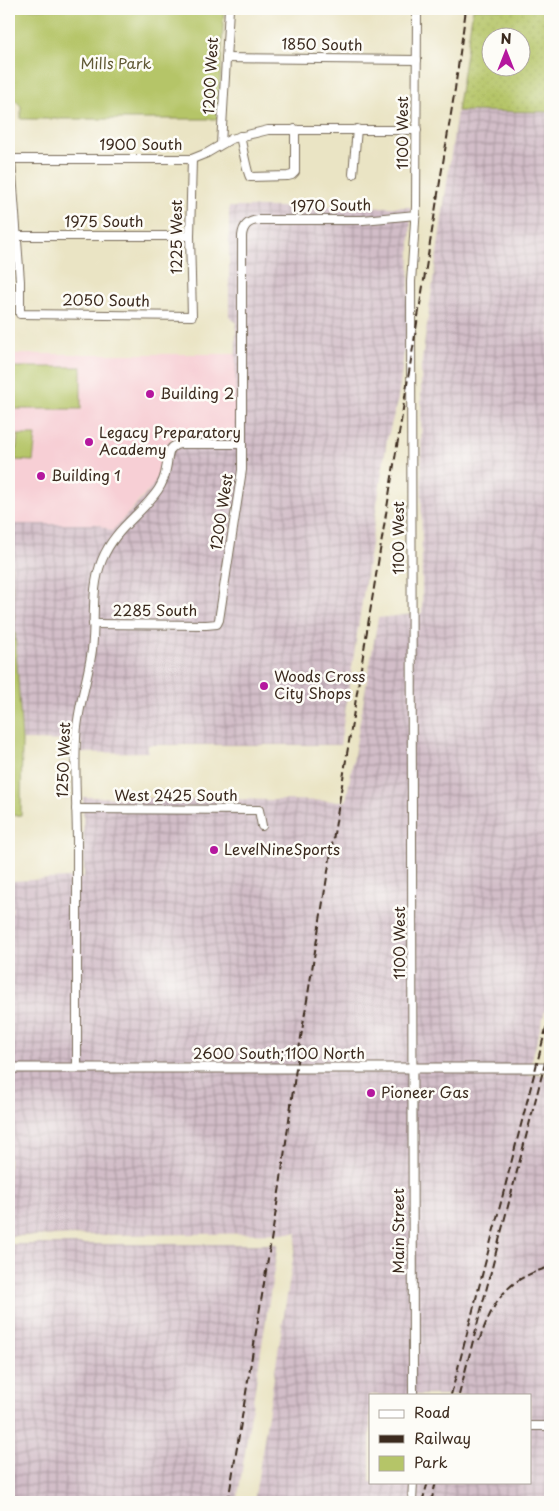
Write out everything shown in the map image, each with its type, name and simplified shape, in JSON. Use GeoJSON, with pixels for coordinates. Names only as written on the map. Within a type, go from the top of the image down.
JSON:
{"type":"FeatureCollection","features":[{"type":"Feature","properties":{"kind":"main road","name":"2600 South;1100 North"},"geometry":{"type":"LineString","coordinates":[[9,1068],[550,1068]]}},
{"type":"Feature","properties":{"kind":"street","name":"1200 West"},"geometry":{"type":"LineString","coordinates":[[221,144],[229,9]]}},
{"type":"Feature","properties":{"kind":"street","name":"1100 West"},"geometry":{"type":"LineString","coordinates":[[413,1068],[412,282],[416,215],[417,9]]}},
{"type":"Feature","properties":{"kind":"street","name":"1850 South"},"geometry":{"type":"LineString","coordinates":[[226,58],[417,60]]}},
{"type":"Feature","properties":{"kind":"street"},"geometry":{"type":"LineString","coordinates":[[240,136],[250,177],[288,176],[294,174],[295,129]]}},
{"type":"Feature","properties":{"kind":"street"},"geometry":{"type":"LineString","coordinates":[[354,174],[358,129]]}},
{"type":"Feature","properties":{"kind":"street","name":"1900 South"},"geometry":{"type":"LineString","coordinates":[[10,160],[192,158],[240,136],[268,130],[417,130]]}},
{"type":"Feature","properties":{"kind":"street","name":"1225 West"},"geometry":{"type":"LineString","coordinates":[[192,158],[190,236],[192,316]]}},
{"type":"Feature","properties":{"kind":"street"},"geometry":{"type":"LineString","coordinates":[[10,160],[17,236]]}},
{"type":"Feature","properties":{"kind":"street","name":"1970 South"},"geometry":{"type":"LineString","coordinates":[[247,224],[258,220],[364,220],[416,215]]}},
{"type":"Feature","properties":{"kind":"street","name":"1200 West"},"geometry":{"type":"LineString","coordinates":[[217,624],[220,616],[241,479],[242,236],[247,224]]}},
{"type":"Feature","properties":{"kind":"street","name":"1975 South"},"geometry":{"type":"LineString","coordinates":[[17,236],[190,236]]}},
{"type":"Feature","properties":{"kind":"street","name":"2050 South"},"geometry":{"type":"LineString","coordinates":[[17,236],[20,314],[192,316]]}},
{"type":"Feature","properties":{"kind":"street","name":"1250 West"},"geometry":{"type":"LineString","coordinates":[[76,1068],[76,738],[92,650],[94,589],[102,559],[109,545],[120,530],[154,496],[160,486],[165,475],[168,452],[171,448],[179,444],[242,444]]}},
{"type":"Feature","properties":{"kind":"street","name":"2285 South"},"geometry":{"type":"LineString","coordinates":[[93,624],[217,624]]}},
{"type":"Feature","properties":{"kind":"street","name":"West 2425 South"},"geometry":{"type":"LineString","coordinates":[[76,809],[259,810],[262,826]]}},
{"type":"Feature","properties":{"kind":"street","name":"Main Street"},"geometry":{"type":"LineString","coordinates":[[413,1068],[413,1394]]}},
{"type":"Feature","properties":{"kind":"street"},"geometry":{"type":"LineString","coordinates":[[532,1426],[550,1426]]}},
{"type":"Feature","properties":{"kind":"street"},"geometry":{"type":"LineString","coordinates":[[413,1486],[413,1502]]}},
{"type":"Feature","properties":{"kind":"shaded area"},"geometry":{"type":"Polygon","coordinates":[[[457,111],[550,112],[550,991],[528,1075],[550,1075],[550,1502],[254,1502],[297,1233],[9,1236],[9,913],[12,912],[12,881],[84,877],[83,797],[346,801],[378,618],[422,613],[421,367],[457,111]]]}},
{"type":"Feature","properties":{"kind":"shaded area"},"geometry":{"type":"Polygon","coordinates":[[[229,207],[411,207],[408,322],[398,399],[387,440],[340,745],[148,745],[148,752],[81,753],[81,741],[22,740],[9,524],[97,524],[112,531],[154,484],[159,472],[164,449],[168,443],[182,438],[229,438],[235,434],[236,323],[229,317],[229,207]]]}},
{"type":"Feature","properties":{"kind":"shaded area","name":"Legacy Preparatory Academy"},"geometry":{"type":"Polygon","coordinates":[[[9,354],[236,354],[235,434],[229,438],[182,438],[171,440],[164,449],[159,472],[154,484],[112,531],[97,524],[9,524],[9,354]]]}},
{"type":"Feature","properties":{"kind":"shaded area"},"geometry":{"type":"Polygon","coordinates":[[[9,1244],[278,1244],[237,1502],[9,1502],[9,1244]]]}},
{"type":"Feature","properties":{"kind":"green space","name":"Mills Park"},"geometry":{"type":"Polygon","coordinates":[[[9,9],[224,9],[218,119],[21,119],[21,106],[9,94],[9,9]]]}},
{"type":"Feature","properties":{"kind":"green space"},"geometry":{"type":"Polygon","coordinates":[[[473,9],[550,9],[550,112],[457,111],[473,9]]]}},
{"type":"Feature","properties":{"kind":"green space"},"geometry":{"type":"Polygon","coordinates":[[[9,367],[81,367],[81,409],[9,409],[9,367]]]}},
{"type":"Feature","properties":{"kind":"green space"},"geometry":{"type":"Polygon","coordinates":[[[18,435],[36,435],[33,461],[15,460],[18,435]]]}},
{"type":"Feature","properties":{"kind":"green space"},"geometry":{"type":"Polygon","coordinates":[[[9,542],[22,740],[21,815],[9,816],[9,542]]]}},
{"type":"Feature","properties":{"kind":"railway"},"geometry":{"type":"LineString","coordinates":[[228,1502],[280,1186],[296,1068],[455,89],[466,9]]}},
{"type":"Feature","properties":{"kind":"railway"},"geometry":{"type":"LineString","coordinates":[[451,1394],[550,1013]]}},
{"type":"Feature","properties":{"kind":"railway"},"geometry":{"type":"LineString","coordinates":[[459,1394],[550,1044]]}},
{"type":"Feature","properties":{"kind":"railway"},"geometry":{"type":"LineString","coordinates":[[479,1341],[490,1314],[504,1293],[522,1278],[550,1267]]}},
{"type":"Feature","properties":{"kind":"railway"},"geometry":{"type":"LineString","coordinates":[[422,1502],[427,1484]]}},
{"type":"Feature","properties":{"kind":"railway"},"geometry":{"type":"LineString","coordinates":[[431,1502],[436,1484]]}},
{"type":"Feature","properties":{"kind":"place","name":"Building 2"},"geometry":{"type":"Point","coordinates":[150,394]}},
{"type":"Feature","properties":{"kind":"place","name":"Legacy Preparatory Academy"},"geometry":{"type":"Point","coordinates":[89,442]}},
{"type":"Feature","properties":{"kind":"place","name":"Building 1"},"geometry":{"type":"Point","coordinates":[41,476]}},
{"type":"Feature","properties":{"kind":"place","name":"Woods Cross City Shops"},"geometry":{"type":"Point","coordinates":[264,686]}},
{"type":"Feature","properties":{"kind":"place","name":"LevelNineSports"},"geometry":{"type":"Point","coordinates":[214,850]}},
{"type":"Feature","properties":{"kind":"place","name":"Pioneer Gas"},"geometry":{"type":"Point","coordinates":[371,1093]}}]}
